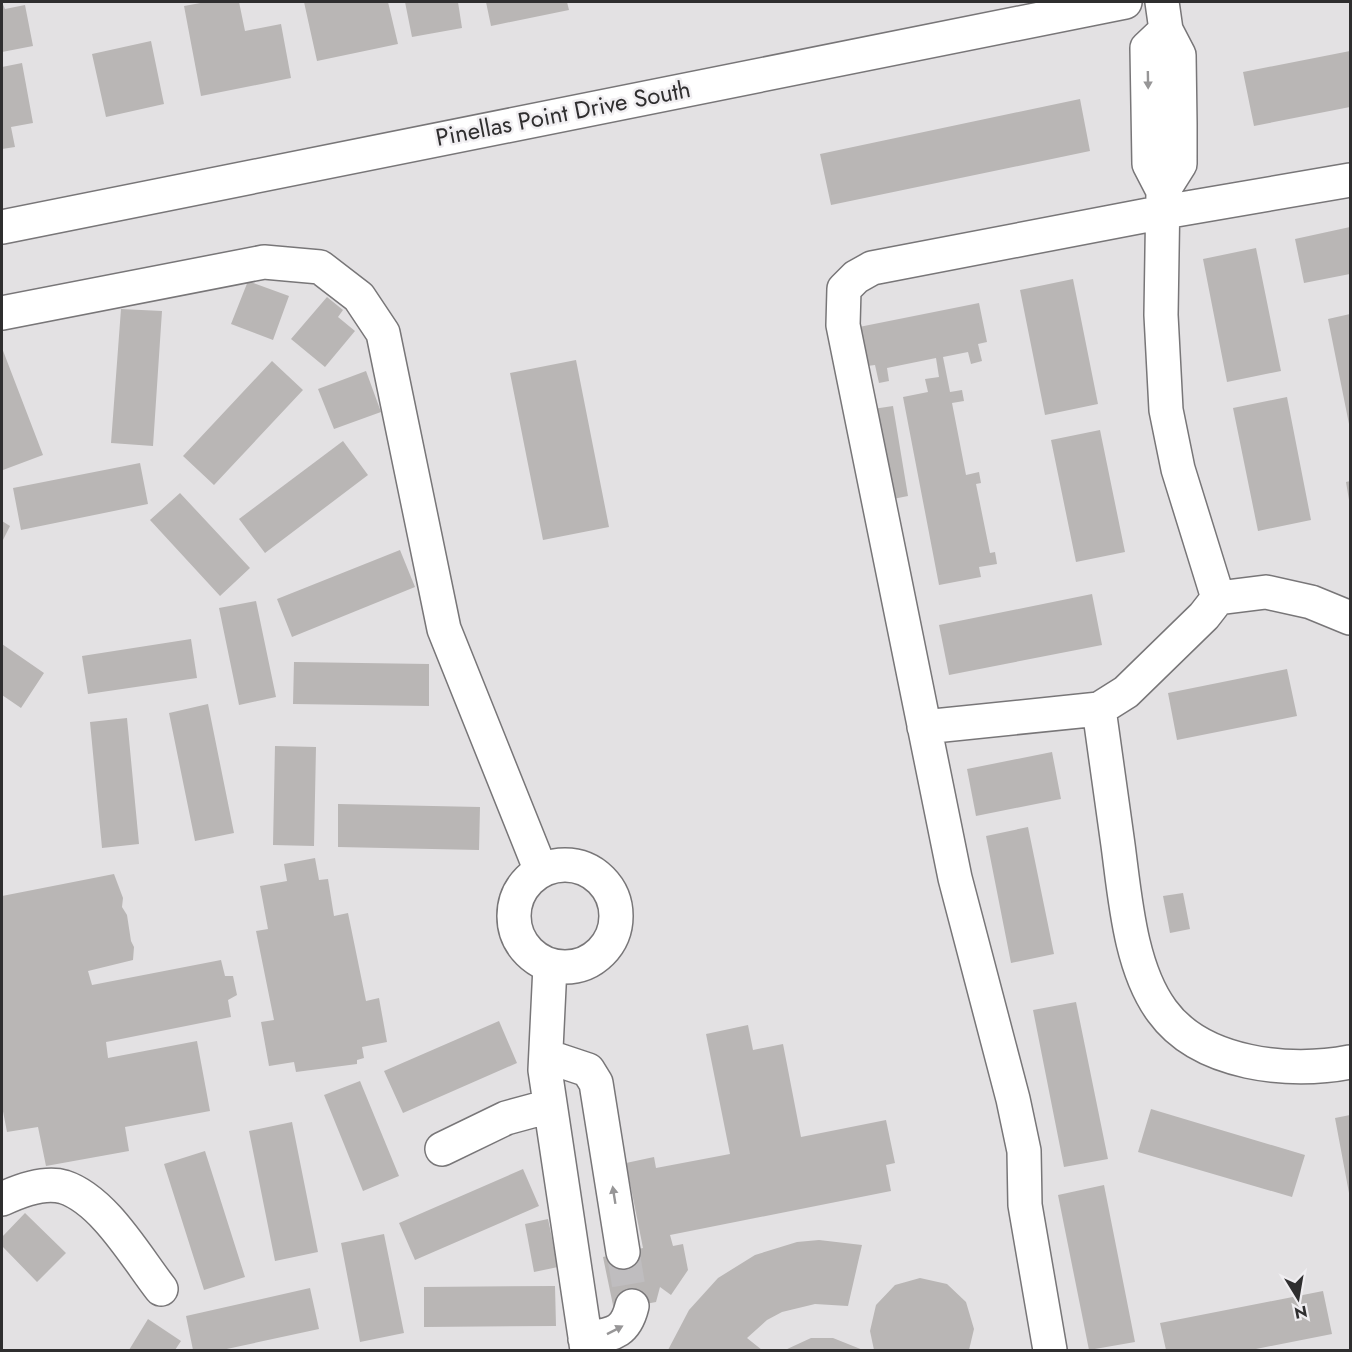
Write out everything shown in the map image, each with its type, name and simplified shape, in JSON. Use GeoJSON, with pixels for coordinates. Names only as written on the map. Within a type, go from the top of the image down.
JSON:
{"type":"FeatureCollection","features":[{"type":"Feature","properties":{"kind":"street","name":"Pinellas Point Drive South"},"geometry":{"type":"LineString","coordinates":[[2,227],[1125,2]]}},
{"type":"Feature","properties":{"kind":"street"},"geometry":{"type":"LineString","coordinates":[[1164,16],[1147,48],[1164,124],[1149,165],[1163,202],[1161,315],[1166,410],[1178,469],[1218,598]]}},
{"type":"Feature","properties":{"kind":"street"},"geometry":{"type":"LineString","coordinates":[[1050,1350],[1025,1205],[1024,1151],[1013,1099],[954,878],[843,325],[843,289],[856,277],[872,268],[1163,202],[1350,180]]}},
{"type":"Feature","properties":{"kind":"street"},"geometry":{"type":"LineString","coordinates":[[2,313],[264,262],[320,267],[359,297],[383,333],[444,629],[541,870]]}},
{"type":"Feature","properties":{"kind":"street"},"geometry":{"type":"LineString","coordinates":[[924,727],[1099,709],[1126,692],[1198,622],[1218,598],[1266,592],[1311,602],[1350,618]]}},
{"type":"Feature","properties":{"kind":"street"},"geometry":{"type":"LineString","coordinates":[[1099,709],[1129,920],[1148,988],[1162,1012],[1186,1035],[1234,1059],[1283,1067],[1331,1066],[1350,1062]]}},
{"type":"Feature","properties":{"kind":"street"},"geometry":{"type":"LineString","coordinates":[[560,864],[580,866],[598,876],[611,892],[617,911],[615,931],[606,949],[590,962],[570,968],[550,966],[532,956],[519,941],[514,921],[516,901],[525,883],[541,870],[560,864]]}},
{"type":"Feature","properties":{"kind":"street"},"geometry":{"type":"LineString","coordinates":[[550,966],[546,1056],[550,1106],[586,1345],[614,1333],[628,1323],[632,1306]]}},
{"type":"Feature","properties":{"kind":"street"},"geometry":{"type":"LineString","coordinates":[[546,1056],[588,1070],[596,1083],[623,1252]]}},
{"type":"Feature","properties":{"kind":"street"},"geometry":{"type":"LineString","coordinates":[[442,1149],[506,1118],[550,1106]]}},
{"type":"Feature","properties":{"kind":"street"},"geometry":{"type":"LineString","coordinates":[[2,1199],[26,1188],[63,1186],[98,1207],[161,1289]]}},
{"type":"Feature","properties":{"kind":"building"},"geometry":{"type":"Polygon","coordinates":[[[2,2],[5,9],[25,5],[33,46],[2,52],[2,2]]]}},
{"type":"Feature","properties":{"kind":"building"},"geometry":{"type":"Polygon","coordinates":[[[206,2],[239,2],[245,31],[281,24],[291,78],[201,96],[184,6],[206,2]]]}},
{"type":"Feature","properties":{"kind":"building"},"geometry":{"type":"Polygon","coordinates":[[[304,2],[388,2],[398,44],[317,61],[304,2]]]}},
{"type":"Feature","properties":{"kind":"building"},"geometry":{"type":"Polygon","coordinates":[[[405,2],[458,2],[462,28],[412,37],[405,2]]]}},
{"type":"Feature","properties":{"kind":"building"},"geometry":{"type":"Polygon","coordinates":[[[486,2],[567,2],[569,10],[491,26],[486,2]]]}},
{"type":"Feature","properties":{"kind":"building"},"geometry":{"type":"Polygon","coordinates":[[[151,41],[164,104],[106,117],[92,54],[151,41]]]}},
{"type":"Feature","properties":{"kind":"building"},"geometry":{"type":"Polygon","coordinates":[[[1350,51],[1350,107],[1254,126],[1243,72],[1350,51]]]}},
{"type":"Feature","properties":{"kind":"building"},"geometry":{"type":"Polygon","coordinates":[[[22,63],[33,123],[11,127],[15,147],[2,149],[2,67],[22,63]]]}},
{"type":"Feature","properties":{"kind":"building"},"geometry":{"type":"Polygon","coordinates":[[[1080,99],[1090,151],[831,205],[820,154],[1080,99]]]}},
{"type":"Feature","properties":{"kind":"building"},"geometry":{"type":"Polygon","coordinates":[[[1350,227],[1350,274],[1304,283],[1295,239],[1350,227]]]}},
{"type":"Feature","properties":{"kind":"building"},"geometry":{"type":"Polygon","coordinates":[[[1256,248],[1281,371],[1227,382],[1203,259],[1256,248]]]}},
{"type":"Feature","properties":{"kind":"building"},"geometry":{"type":"Polygon","coordinates":[[[1073,279],[1098,404],[1045,415],[1020,290],[1073,279]]]}},
{"type":"Feature","properties":{"kind":"building"},"geometry":{"type":"Polygon","coordinates":[[[248,281],[289,296],[273,340],[231,324],[248,281]]]}},
{"type":"Feature","properties":{"kind":"building"},"geometry":{"type":"Polygon","coordinates":[[[327,297],[343,310],[338,317],[355,331],[325,367],[291,339],[327,297]]]}},
{"type":"Feature","properties":{"kind":"building"},"geometry":{"type":"Polygon","coordinates":[[[979,303],[987,342],[978,344],[982,361],[971,364],[968,352],[943,357],[950,392],[962,390],[964,401],[952,403],[966,475],[979,472],[981,483],[976,484],[990,553],[995,552],[997,564],[979,567],[981,577],[939,585],[903,397],[928,392],[925,379],[939,377],[936,358],[887,368],[889,381],[879,383],[875,365],[867,366],[859,327],[979,303]]]}},
{"type":"Feature","properties":{"kind":"building"},"geometry":{"type":"Polygon","coordinates":[[[121,309],[162,311],[153,446],[111,443],[121,309]]]}},
{"type":"Feature","properties":{"kind":"building"},"geometry":{"type":"Polygon","coordinates":[[[1350,314],[1350,424],[1349,424],[1328,319],[1350,314]]]}},
{"type":"Feature","properties":{"kind":"building"},"geometry":{"type":"Polygon","coordinates":[[[2,348],[43,455],[3,470],[2,465],[2,348]]]}},
{"type":"Feature","properties":{"kind":"building"},"geometry":{"type":"Polygon","coordinates":[[[576,360],[609,527],[543,540],[510,373],[576,360]]]}},
{"type":"Feature","properties":{"kind":"building"},"geometry":{"type":"Polygon","coordinates":[[[272,361],[303,390],[214,485],[183,456],[272,361]]]}},
{"type":"Feature","properties":{"kind":"building"},"geometry":{"type":"Polygon","coordinates":[[[366,371],[381,412],[334,429],[318,389],[366,371]]]}},
{"type":"Feature","properties":{"kind":"building"},"geometry":{"type":"Polygon","coordinates":[[[1287,397],[1311,520],[1258,531],[1233,408],[1287,397]]]}},
{"type":"Feature","properties":{"kind":"building"},"geometry":{"type":"Polygon","coordinates":[[[893,406],[908,496],[888,500],[873,409],[893,406]]]}},
{"type":"Feature","properties":{"kind":"building"},"geometry":{"type":"Polygon","coordinates":[[[1100,430],[1125,552],[1076,562],[1051,440],[1100,430]]]}},
{"type":"Feature","properties":{"kind":"building"},"geometry":{"type":"Polygon","coordinates":[[[343,441],[368,475],[265,553],[239,519],[343,441]]]}},
{"type":"Feature","properties":{"kind":"building"},"geometry":{"type":"Polygon","coordinates":[[[140,463],[148,504],[21,530],[13,488],[140,463]]]}},
{"type":"Feature","properties":{"kind":"building"},"geometry":{"type":"Polygon","coordinates":[[[1350,481],[1350,500],[1349,500],[1346,482],[1350,481]]]}},
{"type":"Feature","properties":{"kind":"building"},"geometry":{"type":"Polygon","coordinates":[[[180,493],[250,568],[220,596],[150,520],[180,493]]]}},
{"type":"Feature","properties":{"kind":"building"},"geometry":{"type":"Polygon","coordinates":[[[2,521],[10,526],[2,542],[2,521]]]}},
{"type":"Feature","properties":{"kind":"building"},"geometry":{"type":"Polygon","coordinates":[[[400,550],[415,587],[292,637],[277,599],[400,550]]]}},
{"type":"Feature","properties":{"kind":"building"},"geometry":{"type":"Polygon","coordinates":[[[1092,594],[1102,645],[949,675],[939,625],[1092,594]]]}},
{"type":"Feature","properties":{"kind":"building"},"geometry":{"type":"Polygon","coordinates":[[[256,601],[276,697],[239,705],[219,608],[256,601]]]}},
{"type":"Feature","properties":{"kind":"building"},"geometry":{"type":"Polygon","coordinates":[[[191,639],[197,678],[88,694],[82,656],[191,639]]]}},
{"type":"Feature","properties":{"kind":"building"},"geometry":{"type":"Polygon","coordinates":[[[2,644],[44,673],[21,708],[2,695],[2,644]]]}},
{"type":"Feature","properties":{"kind":"building"},"geometry":{"type":"Polygon","coordinates":[[[294,662],[429,664],[429,706],[293,704],[294,662]]]}},
{"type":"Feature","properties":{"kind":"building"},"geometry":{"type":"Polygon","coordinates":[[[1287,669],[1297,716],[1177,740],[1168,693],[1287,669]]]}},
{"type":"Feature","properties":{"kind":"building"},"geometry":{"type":"Polygon","coordinates":[[[208,704],[234,833],[195,841],[169,713],[208,704]]]}},
{"type":"Feature","properties":{"kind":"building"},"geometry":{"type":"Polygon","coordinates":[[[127,718],[139,844],[102,848],[90,722],[127,718]]]}},
{"type":"Feature","properties":{"kind":"building"},"geometry":{"type":"Polygon","coordinates":[[[275,746],[316,747],[314,846],[273,845],[275,746]]]}},
{"type":"Feature","properties":{"kind":"building"},"geometry":{"type":"Polygon","coordinates":[[[1052,752],[1061,799],[976,816],[967,769],[1052,752]]]}},
{"type":"Feature","properties":{"kind":"building"},"geometry":{"type":"Polygon","coordinates":[[[338,804],[480,807],[479,850],[338,847],[338,804]]]}},
{"type":"Feature","properties":{"kind":"building"},"geometry":{"type":"Polygon","coordinates":[[[1028,827],[1054,954],[1011,963],[986,836],[1028,827]]]}},
{"type":"Feature","properties":{"kind":"building"},"geometry":{"type":"Polygon","coordinates":[[[315,858],[319,880],[328,879],[334,916],[348,913],[366,1001],[379,998],[387,1042],[362,1047],[364,1058],[357,1060],[357,1064],[296,1072],[294,1062],[269,1066],[261,1022],[274,1020],[256,931],[268,929],[260,886],[287,881],[284,864],[315,858]]]}},
{"type":"Feature","properties":{"kind":"building"},"geometry":{"type":"Polygon","coordinates":[[[114,874],[123,898],[122,907],[127,915],[134,947],[133,960],[88,971],[92,985],[221,960],[225,976],[233,976],[237,995],[228,1000],[231,1017],[106,1042],[108,1058],[197,1041],[210,1111],[125,1127],[129,1151],[46,1166],[38,1127],[7,1132],[2,1106],[2,896],[114,874]]]}},
{"type":"Feature","properties":{"kind":"building"},"geometry":{"type":"Polygon","coordinates":[[[1183,893],[1190,929],[1170,933],[1163,896],[1183,893]]]}},
{"type":"Feature","properties":{"kind":"building"},"geometry":{"type":"Polygon","coordinates":[[[1076,1002],[1108,1159],[1064,1167],[1033,1010],[1076,1002]]]}},
{"type":"Feature","properties":{"kind":"building"},"geometry":{"type":"Polygon","coordinates":[[[499,1021],[517,1063],[403,1113],[384,1071],[499,1021]]]}},
{"type":"Feature","properties":{"kind":"building"},"geometry":{"type":"Polygon","coordinates":[[[748,1025],[753,1050],[783,1044],[801,1137],[886,1120],[895,1163],[886,1165],[891,1191],[670,1235],[673,1246],[683,1244],[688,1270],[671,1295],[660,1287],[656,1302],[614,1310],[603,1257],[643,1248],[626,1163],[654,1157],[656,1168],[730,1154],[706,1034],[748,1025]]]}},
{"type":"Feature","properties":{"kind":"building"},"geometry":{"type":"Polygon","coordinates":[[[360,1081],[399,1176],[363,1191],[324,1095],[360,1081]]]}},
{"type":"Feature","properties":{"kind":"building"},"geometry":{"type":"Polygon","coordinates":[[[1151,1109],[1305,1155],[1292,1197],[1138,1152],[1151,1109]]]}},
{"type":"Feature","properties":{"kind":"building"},"geometry":{"type":"Polygon","coordinates":[[[1350,1115],[1350,1193],[1349,1193],[1335,1118],[1350,1115]]]}},
{"type":"Feature","properties":{"kind":"building"},"geometry":{"type":"Polygon","coordinates":[[[292,1122],[318,1252],[275,1261],[249,1131],[292,1122]]]}},
{"type":"Feature","properties":{"kind":"building"},"geometry":{"type":"Polygon","coordinates":[[[205,1151],[245,1277],[204,1290],[164,1164],[205,1151]]]}},
{"type":"Feature","properties":{"kind":"building"},"geometry":{"type":"Polygon","coordinates":[[[523,1169],[539,1206],[415,1260],[399,1223],[523,1169]]]}},
{"type":"Feature","properties":{"kind":"building"},"geometry":{"type":"Polygon","coordinates":[[[1104,1185],[1135,1342],[1089,1350],[1058,1195],[1104,1185]]]}},
{"type":"Feature","properties":{"kind":"building"},"geometry":{"type":"Polygon","coordinates":[[[25,1213],[66,1253],[37,1282],[2,1246],[2,1237],[25,1213]]]}},
{"type":"Feature","properties":{"kind":"building"},"geometry":{"type":"Polygon","coordinates":[[[548,1219],[558,1267],[534,1272],[525,1224],[548,1219]]]}},
{"type":"Feature","properties":{"kind":"building"},"geometry":{"type":"Polygon","coordinates":[[[384,1234],[404,1333],[360,1342],[341,1243],[384,1234]]]}},
{"type":"Feature","properties":{"kind":"building"},"geometry":{"type":"Polygon","coordinates":[[[819,1240],[862,1245],[848,1306],[815,1304],[782,1312],[767,1320],[747,1338],[762,1350],[668,1350],[689,1310],[718,1278],[755,1255],[797,1242],[819,1240]]]}},
{"type":"Feature","properties":{"kind":"building"},"geometry":{"type":"Polygon","coordinates":[[[920,1278],[947,1284],[966,1302],[974,1329],[969,1350],[874,1350],[870,1331],[876,1305],[895,1285],[920,1278]]]}},
{"type":"Feature","properties":{"kind":"building"},"geometry":{"type":"Polygon","coordinates":[[[555,1286],[556,1326],[424,1327],[424,1287],[555,1286]]]}},
{"type":"Feature","properties":{"kind":"building"},"geometry":{"type":"Polygon","coordinates":[[[310,1288],[319,1329],[222,1350],[193,1350],[186,1316],[310,1288]]]}},
{"type":"Feature","properties":{"kind":"building"},"geometry":{"type":"Polygon","coordinates":[[[1323,1291],[1332,1334],[1251,1350],[1166,1350],[1160,1323],[1323,1291]]]}},
{"type":"Feature","properties":{"kind":"building"},"geometry":{"type":"Polygon","coordinates":[[[148,1319],[181,1341],[175,1350],[129,1350],[148,1319]]]}},
{"type":"Feature","properties":{"kind":"building"},"geometry":{"type":"Polygon","coordinates":[[[811,1338],[833,1338],[863,1350],[785,1350],[811,1338]]]}},
{"type":"Feature","properties":{"kind":"tunnel"},"geometry":{"type":"LineString","coordinates":[[623,1252],[632,1306]]}}]}
